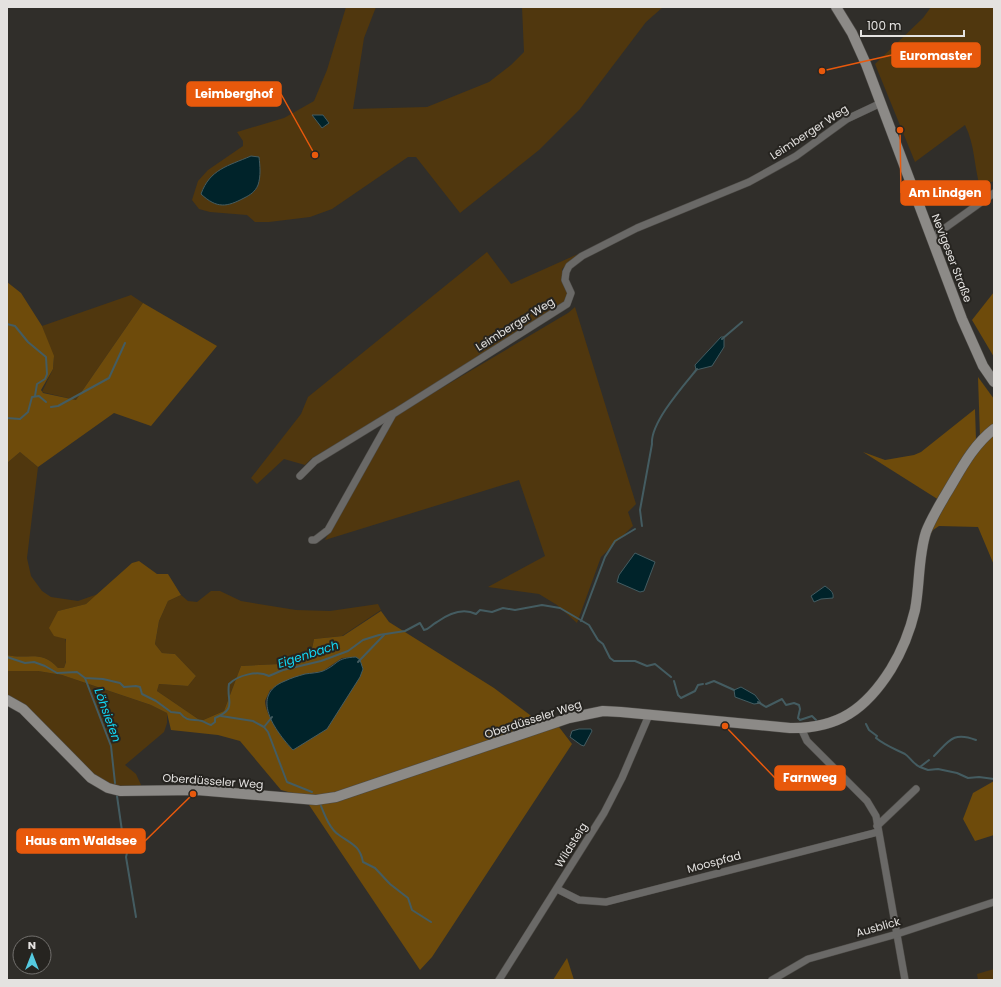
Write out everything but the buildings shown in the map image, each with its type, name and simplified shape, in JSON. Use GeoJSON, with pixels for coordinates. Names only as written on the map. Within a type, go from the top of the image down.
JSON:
{"type":"FeatureCollection","features":[{"type":"Feature","properties":{"kind":"street","name":"Nevigeser Straße"},"geometry":{"type":"LineString","coordinates":[[836,7],[852,33],[881,103],[962,319],[984,366],[994,382]]}},
{"type":"Feature","properties":{"kind":"street","name":"Leimberger Weg"},"geometry":{"type":"LineString","coordinates":[[312,540],[315,540],[328,530],[393,414],[567,304],[571,293],[565,280],[566,272],[569,266],[582,256],[638,228],[749,182],[796,156],[847,119],[881,103]]}},
{"type":"Feature","properties":{"kind":"street"},"geometry":{"type":"LineString","coordinates":[[931,238],[994,193]]}},
{"type":"Feature","properties":{"kind":"street"},"geometry":{"type":"LineString","coordinates":[[300,476],[315,460],[393,414]]}},
{"type":"Feature","properties":{"kind":"street","name":"Oberdüsseler Weg"},"geometry":{"type":"LineString","coordinates":[[7,700],[23,709],[91,778],[108,788],[120,791],[197,790],[316,800],[336,797],[569,718],[603,712],[801,728],[833,722],[848,716],[873,695],[882,684],[895,661],[908,634],[915,610],[923,545],[929,525],[967,458],[978,444],[994,429]]}},
{"type":"Feature","properties":{"kind":"street","name":"Wildsteig"},"geometry":{"type":"LineString","coordinates":[[499,980],[604,813],[622,778],[649,715]]}},
{"type":"Feature","properties":{"kind":"street"},"geometry":{"type":"LineString","coordinates":[[801,728],[807,741],[867,801],[876,816],[905,980]]}},
{"type":"Feature","properties":{"kind":"street"},"geometry":{"type":"LineString","coordinates":[[878,829],[916,789]]}},
{"type":"Feature","properties":{"kind":"street","name":"Moospfad"},"geometry":{"type":"LineString","coordinates":[[557,889],[579,900],[606,902],[878,829]]}},
{"type":"Feature","properties":{"kind":"street","name":"Ausblick"},"geometry":{"type":"LineString","coordinates":[[772,980],[808,959],[897,934],[994,902]]}},
{"type":"Feature","properties":{"kind":"shaded area"},"geometry":{"type":"Polygon","coordinates":[[[346,7],[376,7],[364,38],[353,109],[427,107],[489,82],[511,65],[524,52],[522,7],[663,7],[646,22],[580,109],[539,150],[460,213],[416,157],[408,157],[332,209],[310,217],[269,222],[255,222],[247,215],[210,212],[199,209],[192,200],[198,181],[208,170],[243,146],[243,141],[237,132],[284,118],[314,101],[327,70],[346,7]]]}},
{"type":"Feature","properties":{"kind":"shaded area"},"geometry":{"type":"Polygon","coordinates":[[[931,7],[994,7],[994,181],[980,187],[973,148],[965,125],[915,162],[875,64],[923,18],[931,7]]]}},
{"type":"Feature","properties":{"kind":"shaded area"},"geometry":{"type":"Polygon","coordinates":[[[487,252],[511,284],[578,254],[562,269],[563,282],[568,292],[563,306],[379,420],[312,458],[305,465],[284,459],[257,484],[251,478],[301,414],[308,397],[487,252]]]}},
{"type":"Feature","properties":{"kind":"shaded area"},"geometry":{"type":"Polygon","coordinates":[[[7,282],[21,293],[42,326],[54,356],[53,369],[41,390],[43,393],[76,400],[143,303],[217,346],[151,426],[114,413],[38,467],[20,452],[7,463],[7,282]]]}},
{"type":"Feature","properties":{"kind":"shaded area"},"geometry":{"type":"Polygon","coordinates":[[[994,292],[994,357],[972,320],[994,292]]]}},
{"type":"Feature","properties":{"kind":"shaded area"},"geometry":{"type":"Polygon","coordinates":[[[131,295],[143,303],[76,400],[42,392],[53,369],[54,359],[42,326],[131,295]]]}},
{"type":"Feature","properties":{"kind":"shaded area"},"geometry":{"type":"Polygon","coordinates":[[[575,307],[636,504],[628,512],[633,526],[601,557],[577,623],[557,605],[539,594],[488,587],[545,556],[519,480],[325,540],[396,415],[568,313],[575,307]]]}},
{"type":"Feature","properties":{"kind":"shaded area"},"geometry":{"type":"Polygon","coordinates":[[[978,377],[994,399],[994,424],[980,437],[978,377]]]}},
{"type":"Feature","properties":{"kind":"shaded area"},"geometry":{"type":"Polygon","coordinates":[[[975,409],[976,440],[939,500],[863,452],[885,460],[914,455],[921,452],[975,409]]]}},
{"type":"Feature","properties":{"kind":"shaded area"},"geometry":{"type":"Polygon","coordinates":[[[994,433],[994,565],[978,527],[939,526],[933,530],[929,537],[929,535],[968,463],[994,433]]]}},
{"type":"Feature","properties":{"kind":"shaded area"},"geometry":{"type":"Polygon","coordinates":[[[20,452],[38,467],[27,558],[31,576],[42,591],[51,597],[78,601],[98,594],[86,604],[58,611],[64,632],[67,654],[64,668],[58,668],[52,662],[40,657],[7,655],[7,463],[20,452]]]}},
{"type":"Feature","properties":{"kind":"shaded area"},"geometry":{"type":"Polygon","coordinates":[[[139,561],[157,574],[168,574],[181,595],[168,601],[159,621],[155,644],[162,653],[175,654],[196,676],[188,686],[159,684],[157,691],[201,721],[224,711],[241,666],[280,664],[312,649],[314,639],[343,636],[381,611],[389,622],[494,688],[542,724],[559,727],[572,744],[432,957],[420,970],[303,796],[281,790],[240,741],[218,735],[171,730],[167,713],[151,705],[62,675],[38,671],[7,671],[7,655],[40,657],[52,662],[58,668],[64,668],[66,662],[66,639],[54,636],[49,628],[58,611],[86,604],[132,563],[139,561]],[[356,657],[342,658],[323,671],[306,674],[270,690],[265,701],[268,713],[284,740],[293,750],[360,660],[356,657]]]}},
{"type":"Feature","properties":{"kind":"shaded area"},"geometry":{"type":"Polygon","coordinates":[[[211,591],[220,591],[241,601],[296,610],[330,611],[378,604],[381,610],[342,636],[314,639],[312,649],[280,664],[241,666],[224,711],[201,721],[157,691],[159,684],[188,686],[196,676],[175,654],[162,653],[155,644],[159,621],[168,601],[181,595],[188,601],[197,602],[211,591]]]}},
{"type":"Feature","properties":{"kind":"shaded area"},"geometry":{"type":"Polygon","coordinates":[[[7,671],[38,671],[62,675],[151,705],[167,713],[167,723],[164,732],[125,765],[136,774],[142,787],[119,787],[101,782],[7,695],[7,671]]]}},
{"type":"Feature","properties":{"kind":"shaded area"},"geometry":{"type":"Polygon","coordinates":[[[994,781],[994,835],[975,841],[963,819],[973,793],[994,781]]]}},
{"type":"Feature","properties":{"kind":"shaded area"},"geometry":{"type":"Polygon","coordinates":[[[567,958],[574,980],[553,980],[567,958]]]}},
{"type":"Feature","properties":{"kind":"shaded area"},"geometry":{"type":"Polygon","coordinates":[[[994,969],[994,980],[978,980],[977,974],[994,969]]]}},
{"type":"Feature","properties":{"kind":"water"},"geometry":{"type":"Polygon","coordinates":[[[312,115],[323,115],[329,123],[322,128],[312,115]]]}},
{"type":"Feature","properties":{"kind":"water"},"geometry":{"type":"Polygon","coordinates":[[[251,156],[259,157],[260,178],[255,190],[250,194],[238,201],[227,205],[222,205],[212,202],[201,194],[209,179],[221,169],[251,156]]]}},
{"type":"Feature","properties":{"kind":"water"},"geometry":{"type":"Polygon","coordinates":[[[721,337],[724,337],[724,347],[712,366],[696,370],[695,365],[721,337]]]}},
{"type":"Feature","properties":{"kind":"water"},"geometry":{"type":"Polygon","coordinates":[[[635,553],[655,562],[644,591],[640,592],[617,582],[619,575],[635,553]]]}},
{"type":"Feature","properties":{"kind":"water"},"geometry":{"type":"Polygon","coordinates":[[[825,586],[832,593],[833,598],[821,599],[814,602],[811,596],[825,586]]]}},
{"type":"Feature","properties":{"kind":"water"},"geometry":{"type":"Polygon","coordinates":[[[356,657],[360,660],[363,669],[360,677],[327,729],[293,750],[273,724],[269,714],[267,704],[269,695],[274,687],[295,677],[321,672],[341,660],[356,657]]]}},
{"type":"Feature","properties":{"kind":"water"},"geometry":{"type":"Polygon","coordinates":[[[741,687],[755,695],[761,703],[754,704],[735,697],[734,690],[741,687]]]}},
{"type":"Feature","properties":{"kind":"water"},"geometry":{"type":"Polygon","coordinates":[[[579,729],[591,729],[592,731],[584,746],[570,737],[572,731],[579,729]]]}},
{"type":"Feature","properties":{"kind":"waterway"},"geometry":{"type":"LineString","coordinates":[[722,339],[742,322]]}},
{"type":"Feature","properties":{"kind":"waterway"},"geometry":{"type":"LineString","coordinates":[[7,324],[15,326],[28,342],[46,357],[47,374],[45,379],[37,384],[35,396]]}},
{"type":"Feature","properties":{"kind":"waterway"},"geometry":{"type":"LineString","coordinates":[[51,407],[58,406],[109,378],[125,343]]}},
{"type":"Feature","properties":{"kind":"waterway"},"geometry":{"type":"LineString","coordinates":[[642,526],[640,510],[653,435],[656,426],[669,405],[697,369]]}},
{"type":"Feature","properties":{"kind":"waterway"},"geometry":{"type":"LineString","coordinates":[[7,418],[20,419],[28,412],[32,397],[39,396],[46,402]]}},
{"type":"Feature","properties":{"kind":"waterway"},"geometry":{"type":"LineString","coordinates":[[581,621],[605,557],[615,541],[635,529]]}},
{"type":"Feature","properties":{"kind":"waterway","name":"Eigenbach"},"geometry":{"type":"LineString","coordinates":[[7,657],[25,663],[34,662],[57,673],[77,672],[85,678],[103,679],[120,683],[124,687],[140,687],[142,694],[156,701],[171,712],[180,713],[187,719],[202,721],[211,725],[215,722],[215,718],[229,708],[229,684],[248,674],[259,673],[269,676],[283,670],[321,661],[348,651],[363,640],[379,635],[405,631],[420,623],[424,630],[455,612],[466,611],[476,614],[480,610],[492,612],[503,608],[515,610],[542,605],[560,608],[589,625],[598,640],[603,644],[610,658],[614,661],[635,661],[647,666],[655,664],[671,677]]}},
{"type":"Feature","properties":{"kind":"waterway"},"geometry":{"type":"LineString","coordinates":[[358,662],[384,635]]}},
{"type":"Feature","properties":{"kind":"waterway","name":"Löhsiefen"},"geometry":{"type":"LineString","coordinates":[[85,678],[111,746],[115,783]]}},
{"type":"Feature","properties":{"kind":"waterway","name":"Eigenbach"},"geometry":{"type":"LineString","coordinates":[[674,681],[678,695],[681,698],[695,691],[698,685],[703,684]]}},
{"type":"Feature","properties":{"kind":"waterway","name":"Eigenbach"},"geometry":{"type":"LineString","coordinates":[[706,684],[714,681],[734,690]]}},
{"type":"Feature","properties":{"kind":"waterway","name":"Eigenbach"},"geometry":{"type":"LineString","coordinates":[[758,702],[766,707],[782,699],[786,705],[794,703],[799,705],[800,709],[798,718],[800,720],[812,716],[816,720]]}},
{"type":"Feature","properties":{"kind":"waterway"},"geometry":{"type":"LineString","coordinates":[[221,716],[253,721],[264,727],[272,717]]}},
{"type":"Feature","properties":{"kind":"waterway","name":"Eigenbach"},"geometry":{"type":"LineString","coordinates":[[866,724],[869,730],[877,736],[876,738],[905,754],[918,766],[920,767],[929,760]]}},
{"type":"Feature","properties":{"kind":"waterway"},"geometry":{"type":"LineString","coordinates":[[264,727],[268,732],[287,782],[312,792]]}},
{"type":"Feature","properties":{"kind":"waterway","name":"Eigenbach"},"geometry":{"type":"LineString","coordinates":[[934,756],[948,742],[957,737],[968,737],[976,740]]}},
{"type":"Feature","properties":{"kind":"waterway"},"geometry":{"type":"LineString","coordinates":[[920,767],[928,770],[938,769],[957,773],[968,778],[979,777],[994,779]]}},
{"type":"Feature","properties":{"kind":"waterway","name":"Löhsiefen"},"geometry":{"type":"LineString","coordinates":[[117,796],[123,838],[128,849],[126,857],[136,917]]}},
{"type":"Feature","properties":{"kind":"waterway"},"geometry":{"type":"LineString","coordinates":[[321,806],[333,829],[358,849],[363,862],[375,868],[390,884],[408,898],[412,910],[431,922]]}},
{"type":"Feature","properties":{"kind":"place","name":"Euromaster"},"geometry":{"type":"Point","coordinates":[822,71]}},
{"type":"Feature","properties":{"kind":"place","name":"Am Lindgen"},"geometry":{"type":"Point","coordinates":[900,130]}},
{"type":"Feature","properties":{"kind":"place","name":"Leimberghof"},"geometry":{"type":"Point","coordinates":[315,155]}},
{"type":"Feature","properties":{"kind":"place","name":"Farnweg"},"geometry":{"type":"Point","coordinates":[725,726]}},
{"type":"Feature","properties":{"kind":"place","name":"Haus am Waldsee"},"geometry":{"type":"Point","coordinates":[193,794]}}]}
